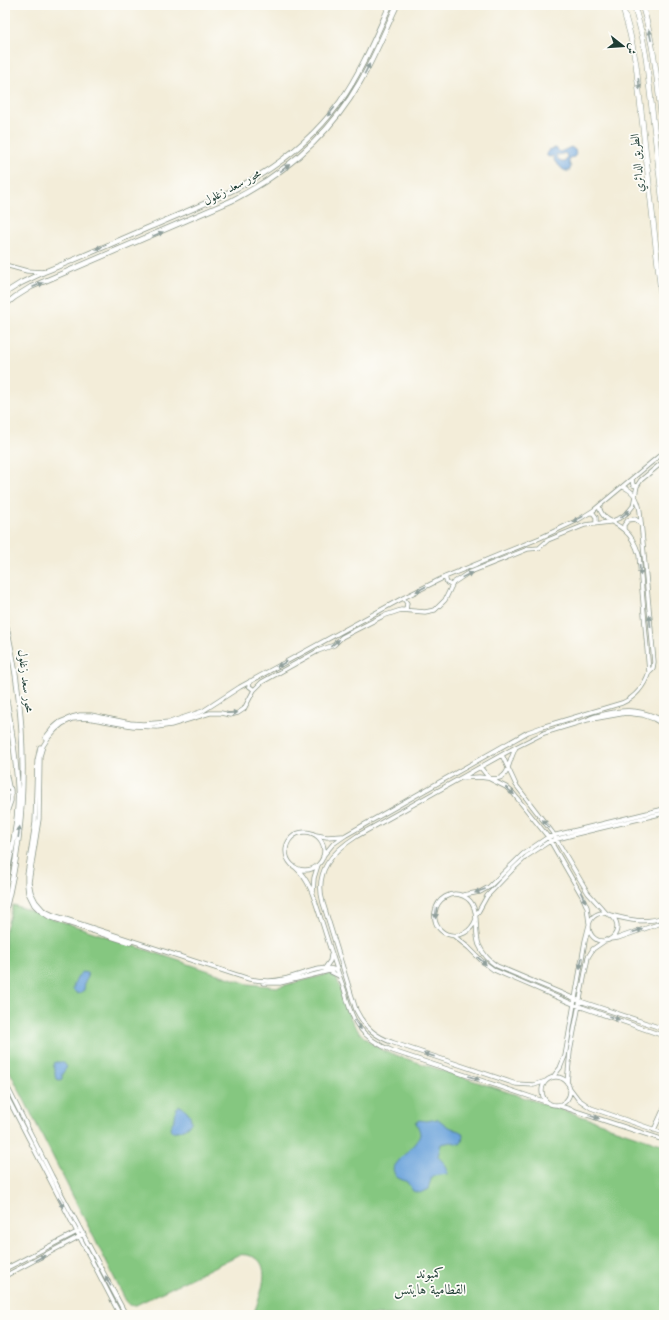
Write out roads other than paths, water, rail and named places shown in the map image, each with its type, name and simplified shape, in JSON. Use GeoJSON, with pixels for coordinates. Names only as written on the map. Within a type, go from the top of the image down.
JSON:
{"type":"FeatureCollection","features":[{"type":"Feature","properties":{"kind":"highway","name":"الطريق الدائري"},"geometry":{"type":"LineString","coordinates":[[622,5],[636,64],[664,321]]}},
{"type":"Feature","properties":{"kind":"highway","name":"الطريق الدائري"},"geometry":{"type":"LineString","coordinates":[[634,5],[642,34],[646,57],[664,214]]}},
{"type":"Feature","properties":{"kind":"highway"},"geometry":{"type":"LineString","coordinates":[[642,5],[654,57],[664,143]]}},
{"type":"Feature","properties":{"kind":"main road","name":"محور سعد زغلول"},"geometry":{"type":"LineString","coordinates":[[5,293],[20,283],[44,272],[218,198],[252,180],[284,159],[314,132],[340,102],[363,64],[390,5]]}},
{"type":"Feature","properties":{"kind":"main road","name":"محور سعد زغلول"},"geometry":{"type":"LineString","coordinates":[[5,305],[27,290],[231,201],[258,187],[292,162],[323,133],[352,96],[370,64],[397,5]]}},
{"type":"Feature","properties":{"kind":"main road"},"geometry":{"type":"LineString","coordinates":[[72,260],[71,266],[75,269]]}},
{"type":"Feature","properties":{"kind":"main road"},"geometry":{"type":"LineString","coordinates":[[64,264],[67,268],[65,273]]}},
{"type":"Feature","properties":{"kind":"main road","name":"محور سعد زغلول"},"geometry":{"type":"LineString","coordinates":[[5,621],[8,644],[17,683],[21,731],[23,791],[21,819],[5,912]]}},
{"type":"Feature","properties":{"kind":"main road","name":"محور سعد زغلول"},"geometry":{"type":"LineString","coordinates":[[5,691],[17,779],[18,801],[5,881]]}},
{"type":"Feature","properties":{"kind":"main road"},"geometry":{"type":"LineString","coordinates":[[11,732],[17,733],[21,731]]}},
{"type":"Feature","properties":{"kind":"street"},"geometry":{"type":"LineString","coordinates":[[5,264],[27,271],[44,272]]}},
{"type":"Feature","properties":{"kind":"street"},"geometry":{"type":"LineString","coordinates":[[339,976],[329,971],[285,981],[268,983],[244,980],[50,917],[37,909],[32,903],[28,893],[27,875],[36,819],[37,761],[43,741],[53,728],[66,719],[80,715],[91,715],[130,723],[143,724],[170,722],[196,714],[250,681],[403,598],[445,577],[553,532],[590,513],[664,452]]}},
{"type":"Feature","properties":{"kind":"street"},"geometry":{"type":"LineString","coordinates":[[336,970],[325,968],[285,981],[266,981],[244,978],[53,915],[40,908],[31,892],[30,877],[39,814],[40,756],[45,742],[62,724],[72,719],[82,717],[143,727],[171,725],[203,714],[216,712],[230,714],[241,712],[254,690],[265,680],[320,650],[334,645],[342,637],[383,616],[394,611],[406,610],[425,612],[435,610],[440,607],[445,600],[451,585],[456,580],[468,574],[528,549],[539,548],[548,540],[585,525],[596,522],[610,522],[619,519],[627,514],[633,506],[637,486],[644,477],[662,465],[664,461]]}},
{"type":"Feature","properties":{"kind":"street"},"geometry":{"type":"LineString","coordinates":[[632,479],[632,483],[637,486]]}},
{"type":"Feature","properties":{"kind":"street"},"geometry":{"type":"LineString","coordinates":[[313,894],[314,878],[323,856],[333,844],[346,835],[532,730],[626,702],[640,690],[645,683],[649,672],[653,668],[654,662],[639,507],[635,495],[623,486]]}},
{"type":"Feature","properties":{"kind":"street"},"geometry":{"type":"LineString","coordinates":[[599,506],[602,515],[610,522],[624,530],[634,542],[639,554],[649,672]]}},
{"type":"Feature","properties":{"kind":"street"},"geometry":{"type":"LineString","coordinates":[[590,513],[595,515],[596,522]]}},
{"type":"Feature","properties":{"kind":"street"},"geometry":{"type":"LineString","coordinates":[[624,530],[624,525],[628,520],[635,519],[641,523]]}},
{"type":"Feature","properties":{"kind":"street"},"geometry":{"type":"LineString","coordinates":[[445,577],[446,582],[451,585]]}},
{"type":"Feature","properties":{"kind":"street"},"geometry":{"type":"LineString","coordinates":[[403,598],[407,603],[406,610]]}},
{"type":"Feature","properties":{"kind":"street"},"geometry":{"type":"LineString","coordinates":[[250,681],[249,686],[254,690]]}},
{"type":"Feature","properties":{"kind":"street"},"geometry":{"type":"LineString","coordinates":[[212,705],[216,712]]}},
{"type":"Feature","properties":{"kind":"street"},"geometry":{"type":"LineString","coordinates":[[587,720],[592,717],[626,710],[642,712],[664,721]]}},
{"type":"Feature","properties":{"kind":"street"},"geometry":{"type":"LineString","coordinates":[[664,725],[648,717],[632,713],[587,720],[544,733],[516,746],[344,844],[334,853],[327,863],[321,882],[322,899],[356,1010],[363,1023],[374,1034],[381,1039],[510,1082],[529,1085],[546,1081],[553,1077],[560,1068],[565,1056],[585,941],[589,924],[593,916],[596,914],[608,914],[638,922],[664,917]]}},
{"type":"Feature","properties":{"kind":"street"},"geometry":{"type":"LineString","coordinates":[[460,779],[477,777],[490,779],[500,778],[505,774],[516,746]]}},
{"type":"Feature","properties":{"kind":"street"},"geometry":{"type":"LineString","coordinates":[[502,755],[518,789],[554,835],[588,893],[615,921],[615,932],[608,939],[593,949],[588,957],[570,1052],[567,1083],[569,1088],[582,1102],[591,1108],[654,1130],[664,1132],[664,1121]]}},
{"type":"Feature","properties":{"kind":"street"},"geometry":{"type":"LineString","coordinates":[[5,767],[6,781],[11,788],[7,791],[5,806]]}},
{"type":"Feature","properties":{"kind":"street"},"geometry":{"type":"LineString","coordinates":[[480,767],[490,779],[504,786],[513,793],[548,837],[582,896],[588,911],[590,933],[595,938],[598,940],[618,938],[664,922]]}},
{"type":"Feature","properties":{"kind":"street"},"geometry":{"type":"LineString","coordinates":[[5,818],[11,801],[7,791]]}},
{"type":"Feature","properties":{"kind":"street"},"geometry":{"type":"LineString","coordinates":[[664,809],[548,837],[523,854],[489,887],[480,892],[461,895],[453,894],[443,898],[435,910],[435,919],[439,928],[443,932],[453,936],[464,944],[478,959],[491,969],[573,1004],[579,1004],[664,1029]]}},
{"type":"Feature","properties":{"kind":"street"},"geometry":{"type":"LineString","coordinates":[[453,936],[465,934],[470,930],[482,903],[489,893],[527,856],[550,842],[556,839],[664,813]]}},
{"type":"Feature","properties":{"kind":"street"},"geometry":{"type":"LineString","coordinates":[[346,835],[327,837],[307,833],[299,834],[292,838],[286,849],[289,862],[306,879],[313,894],[331,955],[344,989],[351,1013],[357,1025],[367,1035],[385,1048],[664,1140]]}},
{"type":"Feature","properties":{"kind":"street"},"geometry":{"type":"LineString","coordinates":[[314,835],[318,838],[322,845],[323,856]]}},
{"type":"Feature","properties":{"kind":"street"},"geometry":{"type":"LineString","coordinates":[[296,868],[306,870],[319,864]]}},
{"type":"Feature","properties":{"kind":"street"},"geometry":{"type":"LineString","coordinates":[[461,895],[471,901],[474,906],[479,944],[483,953],[491,962],[500,968],[574,999],[579,1004],[664,1036]]}},
{"type":"Feature","properties":{"kind":"street"},"geometry":{"type":"LineString","coordinates":[[325,968],[331,955]]}},
{"type":"Feature","properties":{"kind":"street"},"geometry":{"type":"LineString","coordinates":[[344,989],[348,987]]}},
{"type":"Feature","properties":{"kind":"street"},"geometry":{"type":"LineString","coordinates":[[566,996],[576,990]]}},
{"type":"Feature","properties":{"kind":"street"},"geometry":{"type":"LineString","coordinates":[[553,1077],[561,1078],[567,1083]]}},
{"type":"Feature","properties":{"kind":"street"},"geometry":{"type":"LineString","coordinates":[[546,1081],[542,1091],[544,1098],[549,1103]]}},
{"type":"Feature","properties":{"kind":"street"},"geometry":{"type":"LineString","coordinates":[[5,1082],[52,1176],[126,1315]]}},
{"type":"Feature","properties":{"kind":"street"},"geometry":{"type":"LineString","coordinates":[[557,1104],[561,1104],[567,1099],[570,1091],[569,1088]]}},
{"type":"Feature","properties":{"kind":"street"},"geometry":{"type":"LineString","coordinates":[[5,1093],[120,1315]]}},
{"type":"Feature","properties":{"kind":"street"},"geometry":{"type":"LineString","coordinates":[[654,1130],[664,1108]]}},
{"type":"Feature","properties":{"kind":"street"},"geometry":{"type":"LineString","coordinates":[[5,1269],[81,1229]]}},
{"type":"Feature","properties":{"kind":"street"},"geometry":{"type":"LineString","coordinates":[[5,1276],[84,1234]]}},
{"type":"Feature","properties":{"kind":"water"},"geometry":{"type":"Polygon","coordinates":[[[571,147],[575,150],[576,154],[574,157],[569,158],[571,167],[569,171],[561,168],[555,162],[553,156],[547,156],[547,152],[550,149],[556,148],[560,152],[571,147]],[[565,153],[559,155],[556,154],[557,158],[561,162],[565,162],[567,156],[565,153]]]}},
{"type":"Feature","properties":{"kind":"water"},"geometry":{"type":"Polygon","coordinates":[[[82,972],[87,973],[88,977],[85,982],[84,990],[78,994],[73,990],[73,987],[82,972]]]}},
{"type":"Feature","properties":{"kind":"water"},"geometry":{"type":"Polygon","coordinates":[[[57,1062],[63,1062],[67,1067],[62,1074],[62,1079],[60,1080],[56,1079],[53,1065],[57,1062]]]}},
{"type":"Feature","properties":{"kind":"water"},"geometry":{"type":"Polygon","coordinates":[[[180,1106],[188,1113],[191,1118],[191,1123],[182,1130],[171,1131],[170,1127],[175,1118],[176,1109],[180,1106]]]}},
{"type":"Feature","properties":{"kind":"water"},"geometry":{"type":"Polygon","coordinates":[[[438,1119],[447,1126],[461,1132],[463,1135],[462,1142],[460,1144],[451,1142],[441,1144],[438,1156],[446,1166],[447,1174],[432,1176],[428,1189],[420,1193],[413,1191],[407,1182],[395,1175],[393,1169],[419,1138],[420,1132],[416,1122],[419,1120],[426,1121],[438,1119]]]}},
{"type":"Feature","properties":{"kind":"district","name":"كمبوند القطامية هايتس"},"geometry":{"type":"Point","coordinates":[430,1282]}}]}
